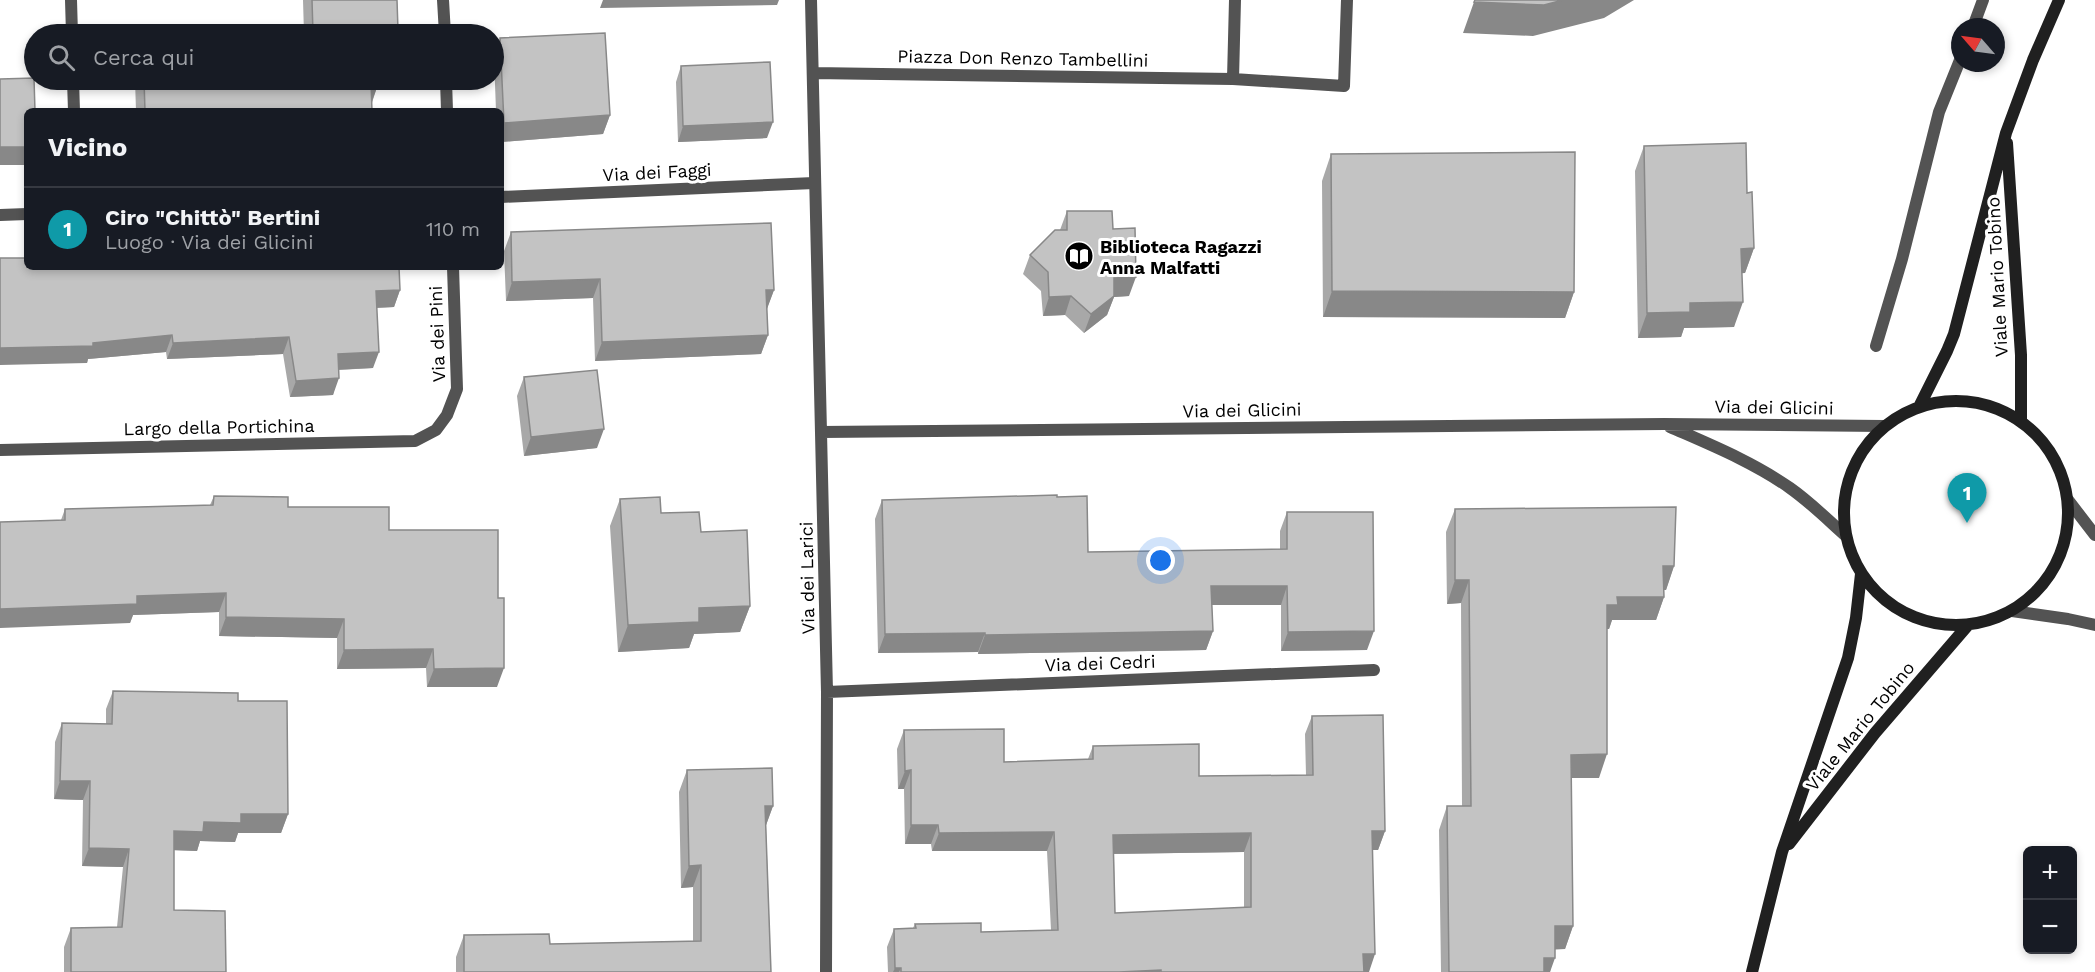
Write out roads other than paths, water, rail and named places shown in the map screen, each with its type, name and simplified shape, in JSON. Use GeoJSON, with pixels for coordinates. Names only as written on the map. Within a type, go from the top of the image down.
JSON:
{"type":"FeatureCollection","features":[{"type":"Feature","properties":{"kind":"main road","name":"Viale Mario Tobino"},"geometry":{"type":"LineString","coordinates":[[1920,405],[1954,334],[2007,133],[2055,1]]}},
{"type":"Feature","properties":{"kind":"main road","name":"Viale Mario Tobino"},"geometry":{"type":"LineString","coordinates":[[2007,133],[2021,355],[2021,420]]}},
{"type":"Feature","properties":{"kind":"main road"},"geometry":{"type":"LineString","coordinates":[[1945,400],[1966,400],[1995,406],[2021,420],[2045,442],[2061,469],[2068,500],[2067,532],[2057,564],[2037,591],[2012,611],[1983,622],[1947,625],[1926,621],[1900,611],[1879,595],[1861,574],[1851,556],[1846,536],[1844,506],[1850,476],[1863,449],[1884,426],[1920,405],[1945,400]]}},
{"type":"Feature","properties":{"kind":"main road","name":"Viale Mario Tobino"},"geometry":{"type":"LineString","coordinates":[[1752,972],[1782,852],[1848,658],[1861,574]]}},
{"type":"Feature","properties":{"kind":"main road","name":"Viale Mario Tobino"},"geometry":{"type":"LineString","coordinates":[[1782,852],[1875,733],[1968,625]]}},
{"type":"Feature","properties":{"kind":"street"},"geometry":{"type":"LineString","coordinates":[[71,0],[72,24]]}},
{"type":"Feature","properties":{"kind":"street"},"geometry":{"type":"LineString","coordinates":[[443,0],[444,24]]}},
{"type":"Feature","properties":{"kind":"street","name":"Via dei Larici"},"geometry":{"type":"LineString","coordinates":[[811,0],[827,692],[826,972]]}},
{"type":"Feature","properties":{"kind":"street"},"geometry":{"type":"LineString","coordinates":[[1233,80],[1235,0]]}},
{"type":"Feature","properties":{"kind":"street","name":"Piazza Don Renzo Tambellini"},"geometry":{"type":"LineString","coordinates":[[813,73],[1233,80],[1344,86],[1347,0]]}},
{"type":"Feature","properties":{"kind":"street"},"geometry":{"type":"LineString","coordinates":[[1976,18],[1983,0]]}},
{"type":"Feature","properties":{"kind":"street"},"geometry":{"type":"LineString","coordinates":[[1875,346],[1902,259],[1939,111],[1955,72]]}},
{"type":"Feature","properties":{"kind":"street"},"geometry":{"type":"LineString","coordinates":[[73,90],[74,108]]}},
{"type":"Feature","properties":{"kind":"street"},"geometry":{"type":"LineString","coordinates":[[446,90],[447,108]]}},
{"type":"Feature","properties":{"kind":"street","name":"Via dei Faggi"},"geometry":{"type":"LineString","coordinates":[[504,197],[814,183]]}},
{"type":"Feature","properties":{"kind":"street"},"geometry":{"type":"LineString","coordinates":[[0,215],[24,214]]}},
{"type":"Feature","properties":{"kind":"street","name":"Via dei Pini"},"geometry":{"type":"LineString","coordinates":[[436,430],[447,415],[457,389],[453,270]]}},
{"type":"Feature","properties":{"kind":"street","name":"Via dei Glicini"},"geometry":{"type":"LineString","coordinates":[[1664,424],[1732,454],[1774,477],[1808,501],[1846,536]]}},
{"type":"Feature","properties":{"kind":"street","name":"Via dei Glicini"},"geometry":{"type":"LineString","coordinates":[[822,432],[1664,424],[1884,426]]}},
{"type":"Feature","properties":{"kind":"street","name":"Largo della Portichina"},"geometry":{"type":"LineString","coordinates":[[0,450],[416,441],[436,430]]}},
{"type":"Feature","properties":{"kind":"street"},"geometry":{"type":"LineString","coordinates":[[2068,500],[2095,535]]}},
{"type":"Feature","properties":{"kind":"street"},"geometry":{"type":"LineString","coordinates":[[2012,611],[2095,625]]}},
{"type":"Feature","properties":{"kind":"street","name":"Via dei Cedri"},"geometry":{"type":"LineString","coordinates":[[827,692],[1374,670]]}},
{"type":"Feature","properties":{"kind":"place","name":"Biblioteca Ragazzi Anna Malfatti"},"geometry":{"type":"Point","coordinates":[1079,256]}},
{"type":"Feature","properties":{"kind":"place","name":"Ciro \"Chittò\" Bertini"},"geometry":{"type":"Point","coordinates":[1967,523]}}]}
